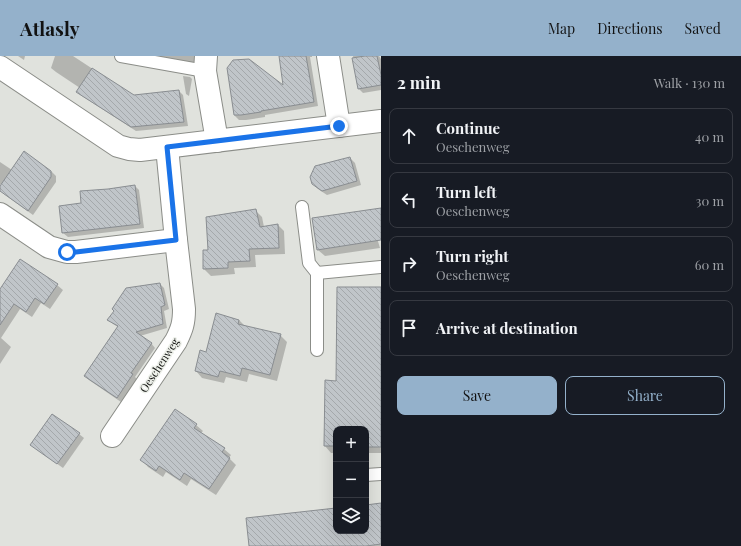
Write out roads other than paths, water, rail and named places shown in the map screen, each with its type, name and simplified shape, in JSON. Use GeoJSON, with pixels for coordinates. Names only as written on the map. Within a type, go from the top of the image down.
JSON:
{"type":"FeatureCollection","features":[{"type":"Feature","properties":{"kind":"street"},"geometry":{"type":"LineString","coordinates":[[328,56],[339,126]]}},
{"type":"Feature","properties":{"kind":"street"},"geometry":{"type":"LineString","coordinates":[[206,63],[217,141]]}},
{"type":"Feature","properties":{"kind":"street"},"geometry":{"type":"LineString","coordinates":[[0,67],[118,146],[128,149],[140,150],[381,121]]}},
{"type":"Feature","properties":{"kind":"street","name":"Oeschenweg"},"geometry":{"type":"LineString","coordinates":[[112,436],[176,341],[184,321],[167,147]]}},
{"type":"Feature","properties":{"kind":"street"},"geometry":{"type":"LineString","coordinates":[[0,214],[49,247],[67,252],[176,240]]}},
{"type":"Feature","properties":{"kind":"lane"},"geometry":{"type":"LineString","coordinates":[[121,56],[206,63]]}},
{"type":"Feature","properties":{"kind":"lane"},"geometry":{"type":"LineString","coordinates":[[302,207],[309,263],[318,273],[316,350]]}},
{"type":"Feature","properties":{"kind":"lane"},"geometry":{"type":"LineString","coordinates":[[318,273],[381,266]]}},
{"type":"Feature","properties":{"kind":"lane"},"geometry":{"type":"LineString","coordinates":[[369,475],[381,474]]}}]}
